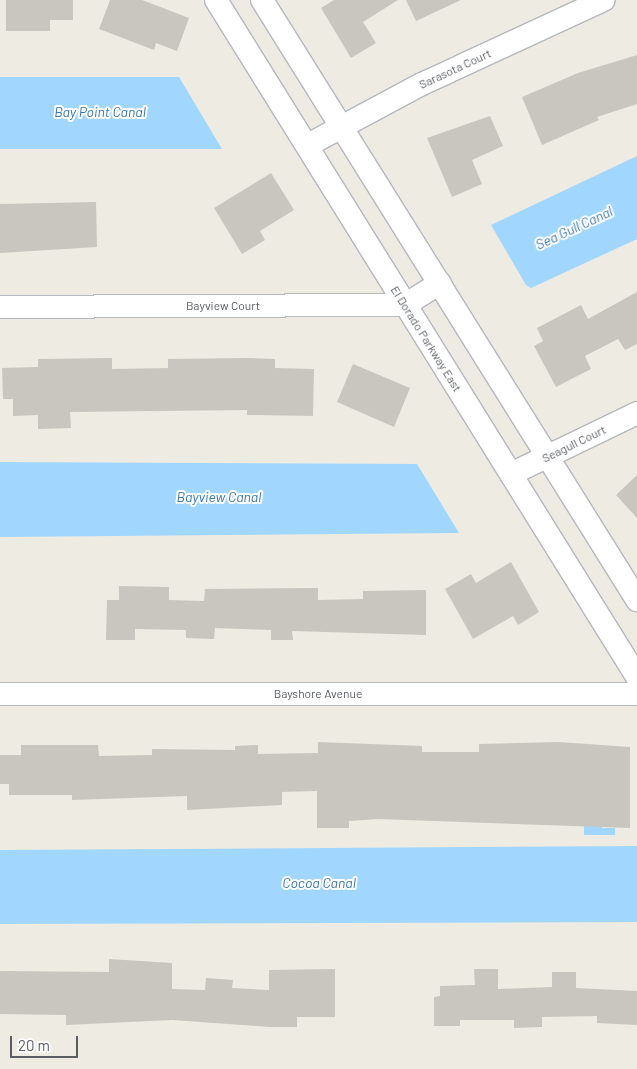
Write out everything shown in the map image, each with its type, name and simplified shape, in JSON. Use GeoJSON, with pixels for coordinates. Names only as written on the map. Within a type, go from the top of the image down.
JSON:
{"type":"FeatureCollection","features":[{"type":"Feature","properties":{"kind":"street","name":"El Dorado Parkway East"},"geometry":{"type":"LineString","coordinates":[[216,0],[637,678]]}},
{"type":"Feature","properties":{"kind":"street"},"geometry":{"type":"LineString","coordinates":[[262,0],[344,125],[637,600]]}},
{"type":"Feature","properties":{"kind":"street","name":"Sarasota Court"},"geometry":{"type":"LineString","coordinates":[[308,146],[344,125],[604,0]]}},
{"type":"Feature","properties":{"kind":"street"},"geometry":{"type":"LineString","coordinates":[[405,306],[440,283]]}},
{"type":"Feature","properties":{"kind":"street","name":"Bayview Court"},"geometry":{"type":"LineString","coordinates":[[0,307],[405,306]]}},
{"type":"Feature","properties":{"kind":"street","name":"Seagull Court"},"geometry":{"type":"LineString","coordinates":[[511,474],[637,413]]}},
{"type":"Feature","properties":{"kind":"street","name":"Bayshore Avenue"},"geometry":{"type":"LineString","coordinates":[[0,694],[637,694]]}},
{"type":"Feature","properties":{"kind":"water","name":"Bay Point Canal"},"geometry":{"type":"Polygon","coordinates":[[[0,77],[179,77],[222,149],[0,149],[0,77]]]}},
{"type":"Feature","properties":{"kind":"water","name":"Sea Gull Canal"},"geometry":{"type":"Polygon","coordinates":[[[637,156],[637,239],[531,288],[526,285],[491,225],[637,156]]]}},
{"type":"Feature","properties":{"kind":"water","name":"Bayview Canal"},"geometry":{"type":"Polygon","coordinates":[[[0,462],[417,464],[459,533],[0,537],[0,462]]]}},
{"type":"Feature","properties":{"kind":"water"},"geometry":{"type":"Polygon","coordinates":[[[584,813],[602,813],[602,828],[615,828],[615,835],[584,835],[584,813]]]}},
{"type":"Feature","properties":{"kind":"water","name":"Cocoa Canal"},"geometry":{"type":"Polygon","coordinates":[[[637,846],[637,922],[0,924],[0,850],[637,846]]]}},
{"type":"Feature","properties":{"kind":"building"},"geometry":{"type":"Polygon","coordinates":[[[6,0],[73,0],[73,20],[50,20],[50,31],[6,31],[6,0]]]}},
{"type":"Feature","properties":{"kind":"building"},"geometry":{"type":"Polygon","coordinates":[[[110,0],[142,0],[189,18],[177,51],[156,43],[154,50],[99,29],[110,0]]]}},
{"type":"Feature","properties":{"kind":"building"},"geometry":{"type":"Polygon","coordinates":[[[334,0],[398,0],[363,22],[376,43],[351,58],[321,8],[334,0]]]}},
{"type":"Feature","properties":{"kind":"building"},"geometry":{"type":"Polygon","coordinates":[[[406,0],[461,0],[416,21],[406,0]]]}},
{"type":"Feature","properties":{"kind":"building"},"geometry":{"type":"Polygon","coordinates":[[[637,55],[637,104],[597,117],[599,120],[542,145],[522,97],[578,73],[637,55]]]}},
{"type":"Feature","properties":{"kind":"building"},"geometry":{"type":"Polygon","coordinates":[[[490,116],[503,146],[472,160],[482,184],[452,197],[427,138],[490,116]]]}},
{"type":"Feature","properties":{"kind":"building"},"geometry":{"type":"Polygon","coordinates":[[[271,173],[294,210],[260,231],[265,240],[242,254],[214,208],[271,173]]]}},
{"type":"Feature","properties":{"kind":"building"},"geometry":{"type":"Polygon","coordinates":[[[96,202],[97,247],[0,253],[0,204],[96,202]]]}},
{"type":"Feature","properties":{"kind":"building"},"geometry":{"type":"Polygon","coordinates":[[[637,292],[637,344],[625,350],[618,339],[585,356],[591,369],[556,387],[534,346],[543,341],[537,328],[581,305],[588,319],[637,292]]]}},
{"type":"Feature","properties":{"kind":"building"},"geometry":{"type":"Polygon","coordinates":[[[112,358],[112,369],[168,368],[168,359],[247,358],[275,359],[275,368],[314,369],[313,416],[247,415],[247,410],[70,412],[71,428],[38,429],[38,415],[13,416],[13,399],[3,399],[2,368],[38,367],[38,359],[112,358]]]}},
{"type":"Feature","properties":{"kind":"building"},"geometry":{"type":"Polygon","coordinates":[[[353,364],[410,388],[394,427],[337,402],[353,364]]]}},
{"type":"Feature","properties":{"kind":"building"},"geometry":{"type":"Polygon","coordinates":[[[637,475],[637,518],[616,495],[637,475]]]}},
{"type":"Feature","properties":{"kind":"building"},"geometry":{"type":"Polygon","coordinates":[[[511,562],[539,612],[518,625],[513,616],[473,639],[445,589],[471,574],[476,583],[511,562]]]}},
{"type":"Feature","properties":{"kind":"building"},"geometry":{"type":"Polygon","coordinates":[[[119,586],[169,587],[169,600],[204,601],[205,589],[318,588],[318,600],[363,599],[363,591],[426,590],[426,635],[292,631],[293,640],[271,640],[271,630],[215,628],[214,639],[186,638],[186,630],[135,629],[135,640],[106,640],[107,600],[119,600],[119,586]]]}},
{"type":"Feature","properties":{"kind":"building"},"geometry":{"type":"Polygon","coordinates":[[[318,742],[422,746],[422,752],[479,752],[479,744],[559,742],[630,747],[630,828],[378,819],[349,821],[349,828],[317,828],[317,791],[282,792],[282,805],[187,810],[187,796],[72,800],[72,795],[9,795],[9,784],[0,784],[0,755],[21,755],[21,745],[98,745],[99,756],[152,755],[152,749],[235,750],[235,746],[258,745],[258,754],[318,753],[318,742]]]}},
{"type":"Feature","properties":{"kind":"building"},"geometry":{"type":"Polygon","coordinates":[[[109,959],[172,963],[172,989],[205,990],[206,978],[233,980],[232,988],[269,990],[269,970],[335,969],[335,1017],[297,1017],[297,1027],[270,1027],[172,1020],[66,1025],[66,1015],[0,1014],[0,971],[109,972],[109,959]]]}},
{"type":"Feature","properties":{"kind":"building"},"geometry":{"type":"Polygon","coordinates":[[[474,969],[498,969],[498,989],[552,987],[552,972],[576,972],[576,988],[637,991],[637,1025],[597,1023],[597,1016],[542,1017],[542,1027],[514,1028],[514,1020],[460,1020],[460,1026],[434,1026],[434,997],[440,996],[440,986],[475,985],[474,969]]]}}]}
